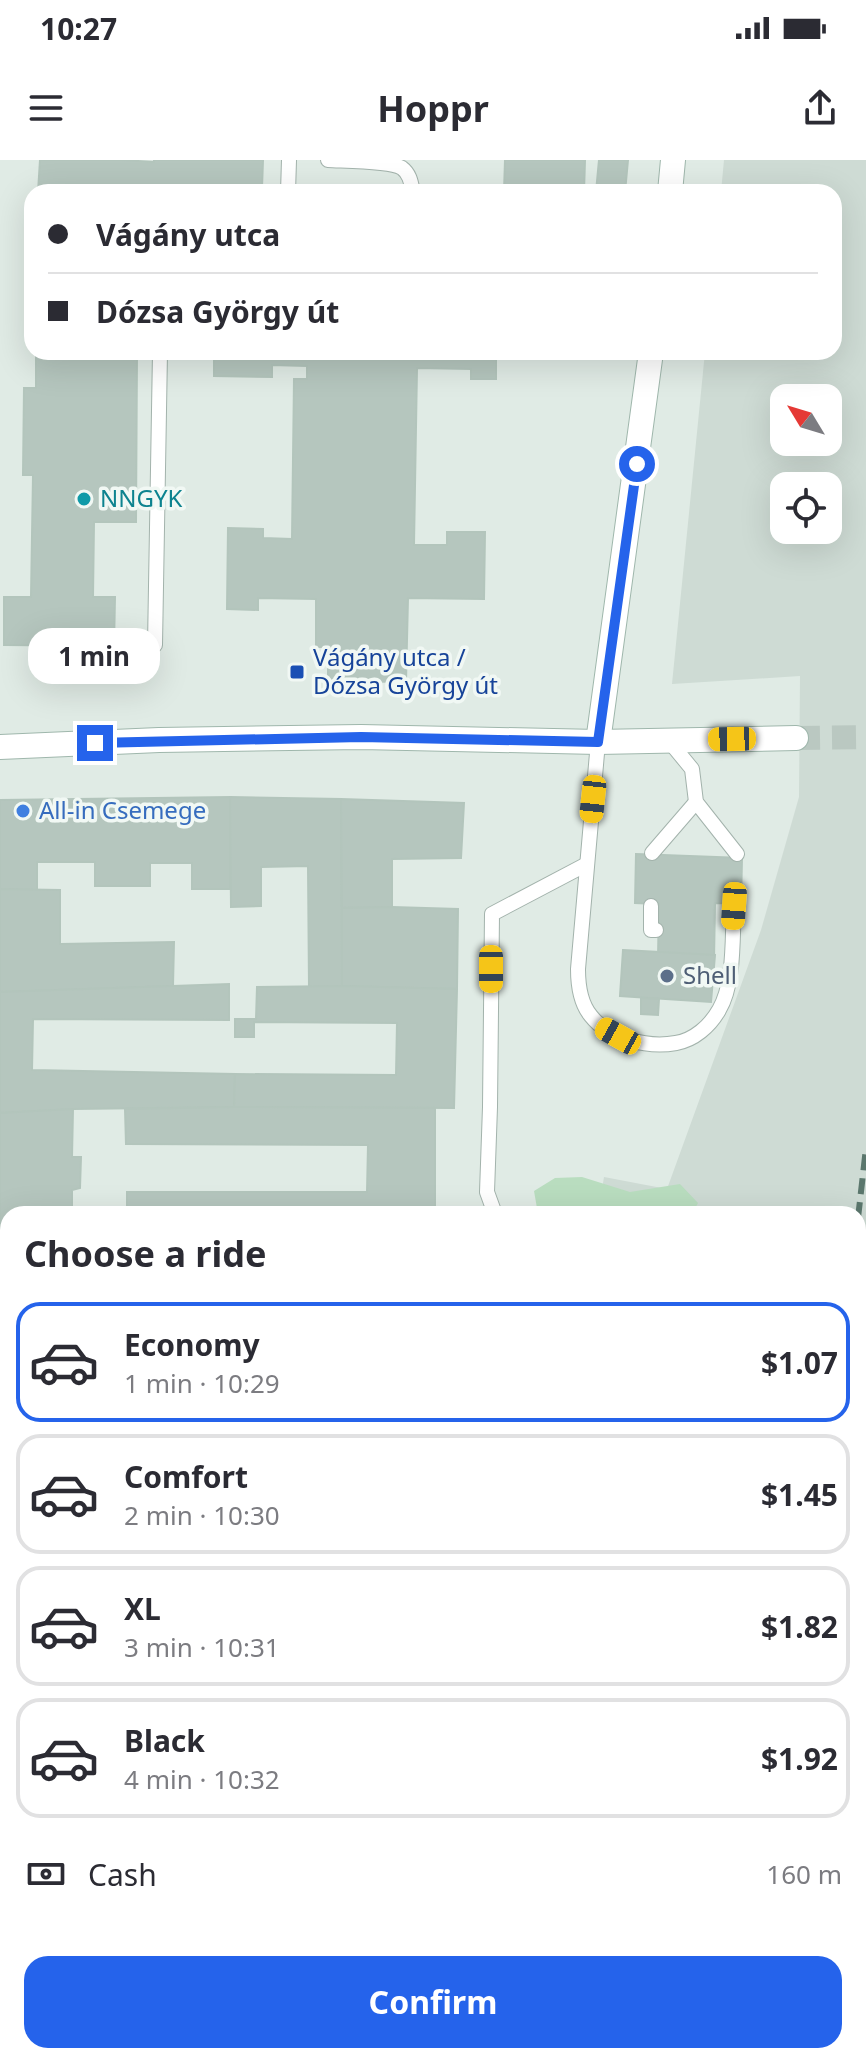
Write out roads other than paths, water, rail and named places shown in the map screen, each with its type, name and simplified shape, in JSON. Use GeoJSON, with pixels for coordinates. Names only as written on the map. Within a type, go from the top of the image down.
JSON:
{"type":"FeatureCollection","features":[{"type":"Feature","properties":{"kind":"main road"},"geometry":{"type":"LineString","coordinates":[[671,184],[673,160]]}},
{"type":"Feature","properties":{"kind":"main road"},"geometry":{"type":"LineString","coordinates":[[598,742],[650,360]]}},
{"type":"Feature","properties":{"kind":"main road"},"geometry":{"type":"LineString","coordinates":[[0,747],[159,740],[361,737],[598,742],[796,738]]}},
{"type":"Feature","properties":{"kind":"lane"},"geometry":{"type":"LineString","coordinates":[[288,184],[289,160]]}},
{"type":"Feature","properties":{"kind":"lane"},"geometry":{"type":"LineString","coordinates":[[328,160],[393,165],[403,169],[411,184]]}},
{"type":"Feature","properties":{"kind":"lane"},"geometry":{"type":"LineString","coordinates":[[155,645],[160,360]]}},
{"type":"Feature","properties":{"kind":"lane"},"geometry":{"type":"LineString","coordinates":[[669,741],[692,769],[696,802],[737,854]]}},
{"type":"Feature","properties":{"kind":"lane"},"geometry":{"type":"LineString","coordinates":[[598,742],[578,969],[581,998],[591,1017],[618,1036],[654,1044],[678,1043],[708,1026],[725,999],[729,982],[725,933],[734,906]]}},
{"type":"Feature","properties":{"kind":"lane"},"geometry":{"type":"LineString","coordinates":[[652,853],[696,802]]}},
{"type":"Feature","properties":{"kind":"lane"},"geometry":{"type":"LineString","coordinates":[[492,1206],[487,1192],[492,914],[587,864]]}},
{"type":"Feature","properties":{"kind":"lane"},"geometry":{"type":"LineString","coordinates":[[651,906],[651,930],[656,930]]}},
{"type":"Feature","properties":{"kind":"tunnel"},"geometry":{"type":"LineString","coordinates":[[796,738],[866,737]]}},
{"type":"Feature","properties":{"kind":"railway"},"geometry":{"type":"LineString","coordinates":[[859,1206],[866,1148]]}},
{"type":"Feature","properties":{"kind":"place","name":"NNGYK"},"geometry":{"type":"Point","coordinates":[84,499]}},
{"type":"Feature","properties":{"kind":"place","name":"Vágány utca / Dózsa György út"},"geometry":{"type":"Point","coordinates":[297,672]}},
{"type":"Feature","properties":{"kind":"place","name":"All-in Csemege"},"geometry":{"type":"Point","coordinates":[23,811]}},
{"type":"Feature","properties":{"kind":"place","name":"Shell"},"geometry":{"type":"Point","coordinates":[667,976]}}]}
